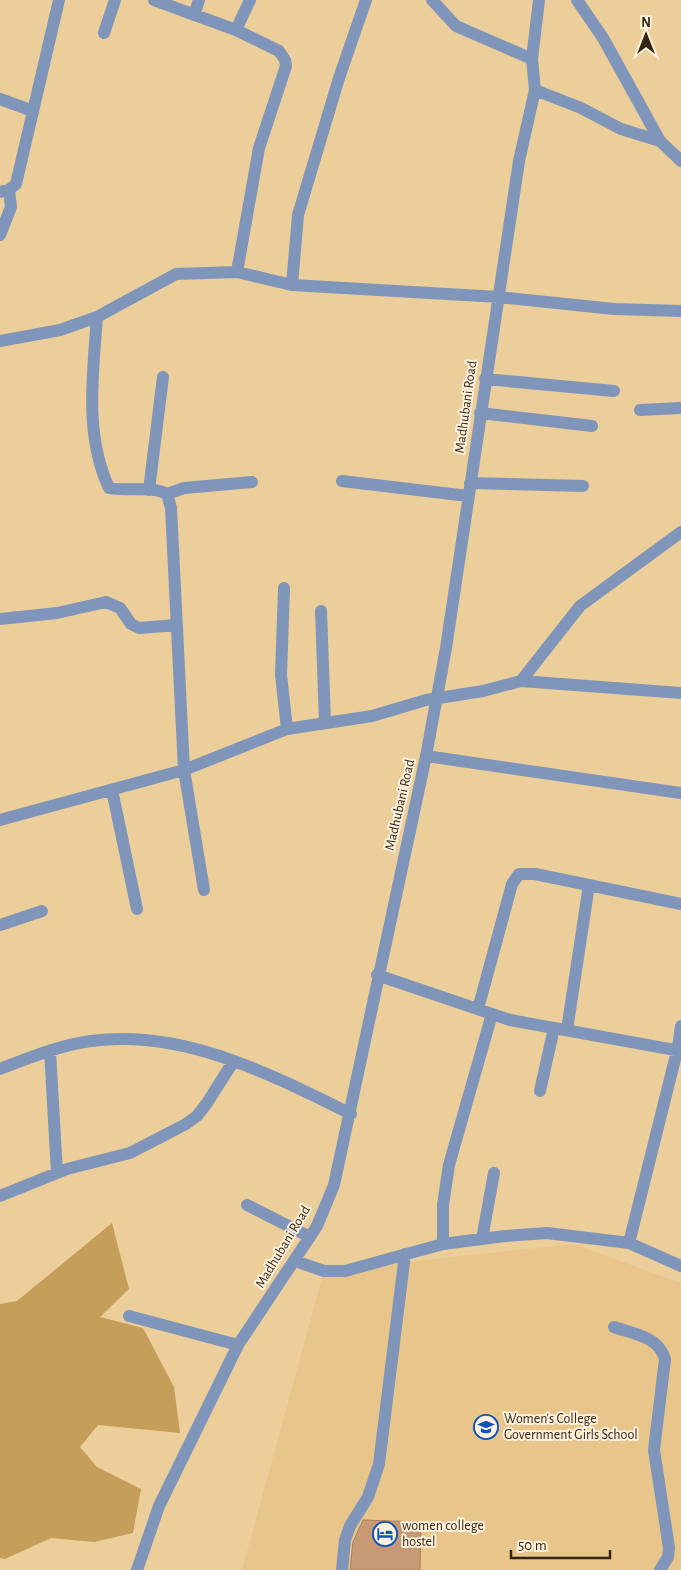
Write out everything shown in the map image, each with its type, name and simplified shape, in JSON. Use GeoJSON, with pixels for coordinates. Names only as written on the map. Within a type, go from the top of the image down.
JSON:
{"type":"FeatureCollection","features":[{"type":"Feature","properties":{"kind":"street"},"geometry":{"type":"LineString","coordinates":[[0,235],[11,207],[4,191],[16,184],[58,0]]}},
{"type":"Feature","properties":{"kind":"street"},"geometry":{"type":"LineString","coordinates":[[104,33],[115,0]]}},
{"type":"Feature","properties":{"kind":"street"},"geometry":{"type":"LineString","coordinates":[[154,0],[236,30],[279,52],[285,60],[286,66],[259,148],[237,272]]}},
{"type":"Feature","properties":{"kind":"street"},"geometry":{"type":"LineString","coordinates":[[194,15],[200,0]]}},
{"type":"Feature","properties":{"kind":"street"},"geometry":{"type":"LineString","coordinates":[[236,30],[250,0]]}},
{"type":"Feature","properties":{"kind":"street"},"geometry":{"type":"LineString","coordinates":[[292,284],[298,215],[339,78],[366,0]]}},
{"type":"Feature","properties":{"kind":"street"},"geometry":{"type":"LineString","coordinates":[[432,0],[456,26],[532,59]]}},
{"type":"Feature","properties":{"kind":"street","name":"Madhubani Road"},"geometry":{"type":"LineString","coordinates":[[136,1570],[159,1506],[238,1345],[310,1237],[334,1185],[351,1114],[377,975],[437,699],[519,161],[535,90],[532,59],[539,0]]}},
{"type":"Feature","properties":{"kind":"street"},"geometry":{"type":"LineString","coordinates":[[577,0],[603,38],[660,141],[681,161]]}},
{"type":"Feature","properties":{"kind":"street"},"geometry":{"type":"LineString","coordinates":[[535,90],[581,108],[621,129],[660,141]]}},
{"type":"Feature","properties":{"kind":"street"},"geometry":{"type":"LineString","coordinates":[[0,99],[33,111]]}},
{"type":"Feature","properties":{"kind":"street"},"geometry":{"type":"LineString","coordinates":[[0,340],[60,330],[97,317],[176,274],[237,272],[292,284],[499,297],[614,309],[681,311]]}},
{"type":"Feature","properties":{"kind":"street"},"geometry":{"type":"LineString","coordinates":[[97,317],[91,396],[93,428],[102,472],[109,488],[121,490],[157,489],[167,494],[184,488],[252,482]]}},
{"type":"Feature","properties":{"kind":"street"},"geometry":{"type":"LineString","coordinates":[[149,490],[163,377]]}},
{"type":"Feature","properties":{"kind":"street"},"geometry":{"type":"LineString","coordinates":[[485,379],[614,391]]}},
{"type":"Feature","properties":{"kind":"street"},"geometry":{"type":"LineString","coordinates":[[640,410],[681,408]]}},
{"type":"Feature","properties":{"kind":"street"},"geometry":{"type":"LineString","coordinates":[[480,413],[592,426]]}},
{"type":"Feature","properties":{"kind":"street"},"geometry":{"type":"LineString","coordinates":[[342,481],[468,496]]}},
{"type":"Feature","properties":{"kind":"street"},"geometry":{"type":"LineString","coordinates":[[470,483],[582,486]]}},
{"type":"Feature","properties":{"kind":"street"},"geometry":{"type":"LineString","coordinates":[[167,494],[171,508],[184,770],[204,890]]}},
{"type":"Feature","properties":{"kind":"street"},"geometry":{"type":"LineString","coordinates":[[521,681],[580,606],[681,532]]}},
{"type":"Feature","properties":{"kind":"street"},"geometry":{"type":"LineString","coordinates":[[284,588],[280,675],[287,729]]}},
{"type":"Feature","properties":{"kind":"street"},"geometry":{"type":"LineString","coordinates":[[0,619],[57,612],[106,602],[120,608],[132,624],[139,628],[177,625]]}},
{"type":"Feature","properties":{"kind":"street"},"geometry":{"type":"LineString","coordinates":[[321,611],[325,722]]}},
{"type":"Feature","properties":{"kind":"street"},"geometry":{"type":"LineString","coordinates":[[0,820],[184,770],[287,729],[372,716],[437,699],[483,691],[521,681],[681,693]]}},
{"type":"Feature","properties":{"kind":"street"},"geometry":{"type":"LineString","coordinates":[[426,756],[681,793]]}},
{"type":"Feature","properties":{"kind":"street"},"geometry":{"type":"LineString","coordinates":[[112,790],[137,909]]}},
{"type":"Feature","properties":{"kind":"street"},"geometry":{"type":"LineString","coordinates":[[478,1009],[515,878],[525,873],[681,904]]}},
{"type":"Feature","properties":{"kind":"street"},"geometry":{"type":"LineString","coordinates":[[540,1091],[560,1029],[589,885]]}},
{"type":"Feature","properties":{"kind":"street"},"geometry":{"type":"LineString","coordinates":[[0,925],[42,911]]}},
{"type":"Feature","properties":{"kind":"street"},"geometry":{"type":"LineString","coordinates":[[377,975],[510,1020],[679,1051]]}},
{"type":"Feature","properties":{"kind":"street"},"geometry":{"type":"LineString","coordinates":[[443,1244],[443,1204],[449,1165],[492,1014]]}},
{"type":"Feature","properties":{"kind":"street"},"geometry":{"type":"LineString","coordinates":[[630,1243],[679,1051],[681,1026]]}},
{"type":"Feature","properties":{"kind":"street"},"geometry":{"type":"LineString","coordinates":[[0,1069],[50,1051],[90,1041],[145,1038],[198,1049],[279,1079],[351,1114]]}},
{"type":"Feature","properties":{"kind":"street"},"geometry":{"type":"LineString","coordinates":[[50,1051],[57,1173]]}},
{"type":"Feature","properties":{"kind":"street"},"geometry":{"type":"LineString","coordinates":[[0,1196],[80,1165],[130,1153],[186,1124],[197,1116],[207,1103],[233,1062]]}},
{"type":"Feature","properties":{"kind":"street"},"geometry":{"type":"LineString","coordinates":[[482,1239],[494,1173]]}},
{"type":"Feature","properties":{"kind":"street"},"geometry":{"type":"LineString","coordinates":[[246,1204],[310,1237]]}},
{"type":"Feature","properties":{"kind":"street"},"geometry":{"type":"LineString","coordinates":[[295,1261],[334,1272],[345,1271],[443,1244],[547,1233],[630,1243],[681,1266]]}},
{"type":"Feature","properties":{"kind":"street"},"geometry":{"type":"LineString","coordinates":[[342,1570],[345,1540],[350,1526],[371,1488],[379,1464],[405,1254]]}},
{"type":"Feature","properties":{"kind":"street"},"geometry":{"type":"LineString","coordinates":[[130,1316],[238,1345]]}},
{"type":"Feature","properties":{"kind":"street"},"geometry":{"type":"LineString","coordinates":[[614,1327],[655,1341],[662,1348],[665,1359],[654,1450],[669,1548],[668,1557],[660,1570]]}},
{"type":"Feature","properties":{"kind":"shaded area"},"geometry":{"type":"Polygon","coordinates":[[[112,1223],[129,1289],[100,1317],[143,1328],[174,1387],[180,1433],[98,1425],[80,1447],[97,1467],[141,1489],[133,1533],[94,1542],[51,1538],[5,1559],[0,1558],[0,1304],[17,1301],[112,1223]]]}},
{"type":"Feature","properties":{"kind":"shaded area","name":"Women's College Government Girls School"},"geometry":{"type":"Polygon","coordinates":[[[573,1244],[681,1283],[681,1570],[242,1570],[324,1271],[573,1244]]]}},
{"type":"Feature","properties":{"kind":"building","name":"women college hostel"},"geometry":{"type":"Polygon","coordinates":[[[363,1520],[421,1522],[420,1570],[350,1570],[353,1542],[363,1520]]]}},
{"type":"Feature","properties":{"kind":"place","name":"Women's College Government Girls School"},"geometry":{"type":"Point","coordinates":[486,1427]}},
{"type":"Feature","properties":{"kind":"place","name":"women college hostel"},"geometry":{"type":"Point","coordinates":[385,1534]}}]}
